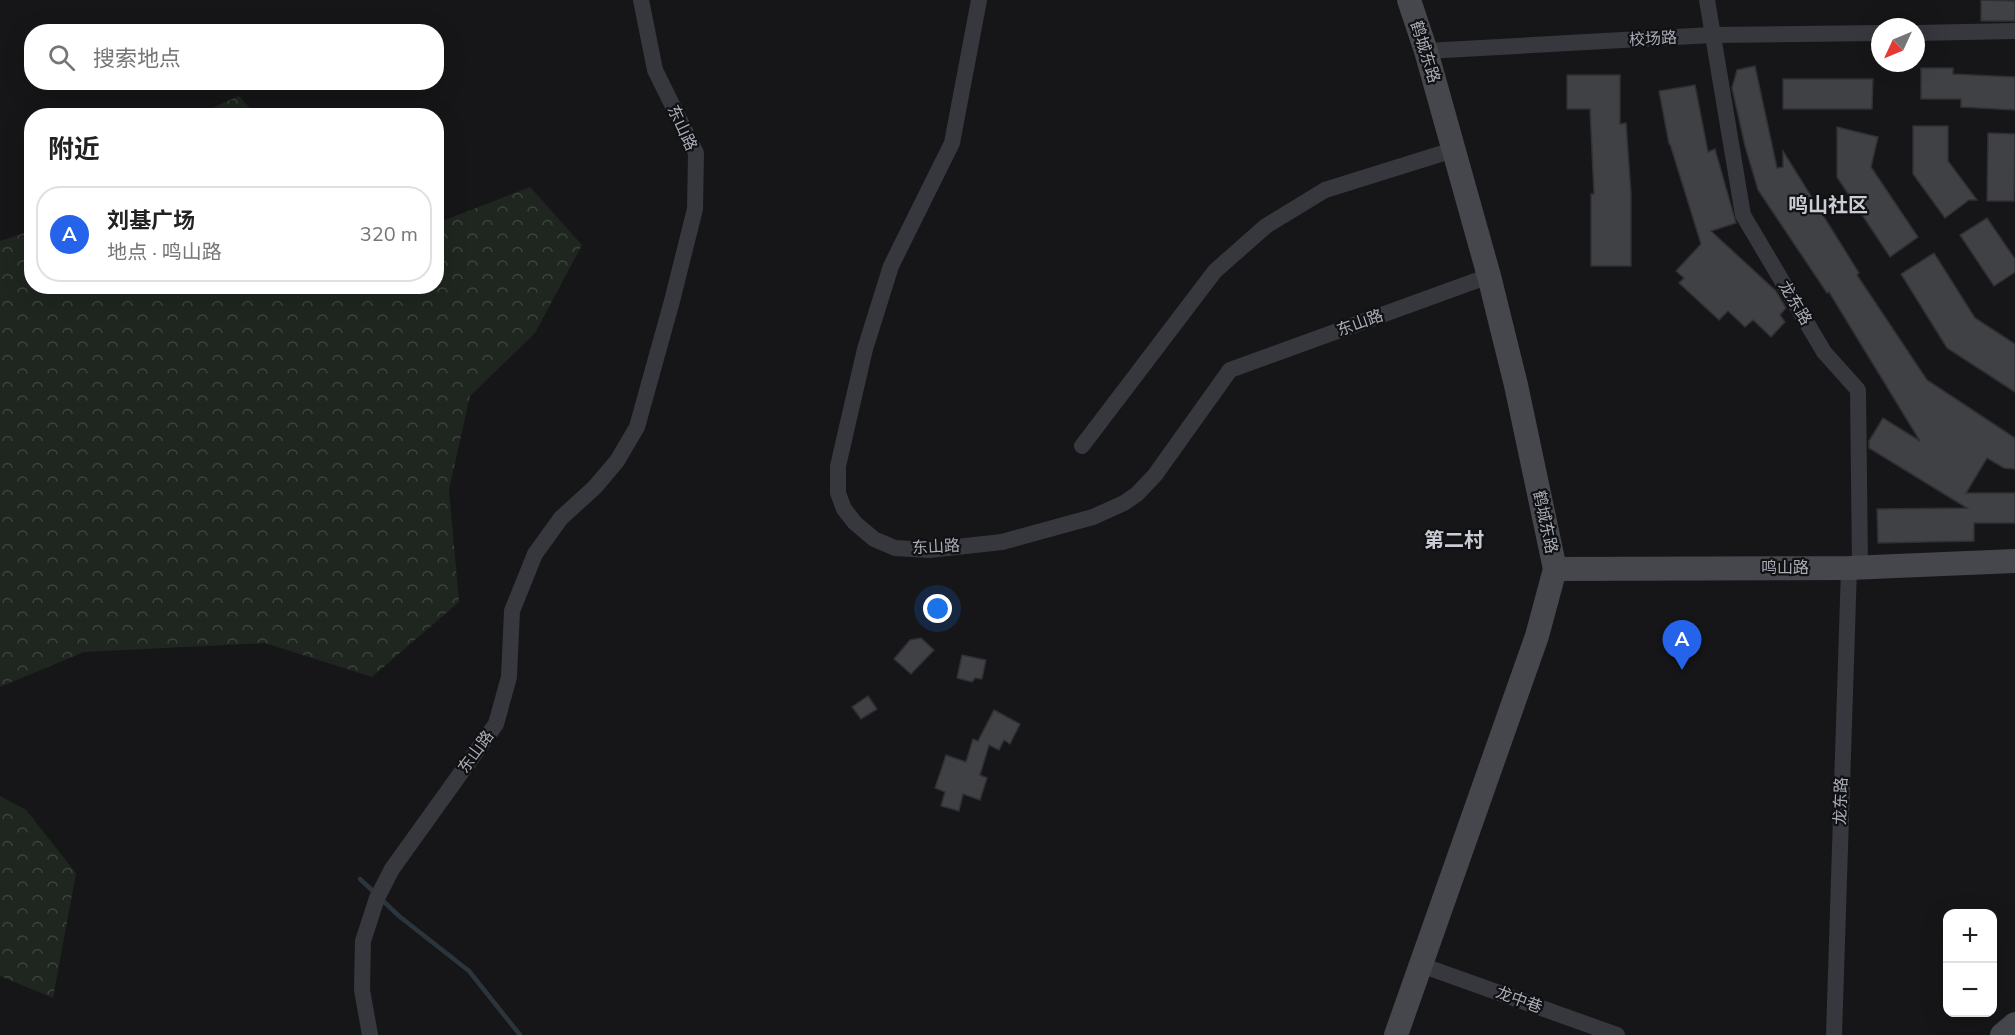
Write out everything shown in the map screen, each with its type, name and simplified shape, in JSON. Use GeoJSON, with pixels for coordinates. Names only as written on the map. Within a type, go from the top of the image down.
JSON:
{"type":"FeatureCollection","features":[{"type":"Feature","properties":{"kind":"street","name":"东山路"},"geometry":{"type":"LineString","coordinates":[[370,1035],[362,990],[363,941],[380,892],[392,869],[496,724],[509,677],[512,611],[535,554],[561,518],[595,488],[617,461],[638,427],[695,209],[696,153],[655,70],[641,0]]}},
{"type":"Feature","properties":{"kind":"street","name":"东山路"},"geometry":{"type":"LineString","coordinates":[[979,0],[952,143],[891,266],[865,349],[838,466],[838,493],[844,509],[855,523],[874,539],[895,548],[929,550],[1002,542],[1093,517],[1124,503],[1137,494],[1155,475],[1230,370],[1489,276]]}},
{"type":"Feature","properties":{"kind":"street","name":"鹤城东路"},"geometry":{"type":"LineString","coordinates":[[1396,1035],[1537,636],[1555,569],[1516,385],[1489,276],[1426,51],[1409,0]]}},
{"type":"Feature","properties":{"kind":"street","name":"龙东路"},"geometry":{"type":"LineString","coordinates":[[1707,0],[1743,215],[1824,352],[1858,390],[1855,568],[1834,1035]]}},
{"type":"Feature","properties":{"kind":"street"},"geometry":{"type":"LineString","coordinates":[[1925,33],[2015,31]]}},
{"type":"Feature","properties":{"kind":"street","name":"校场路"},"geometry":{"type":"LineString","coordinates":[[1426,51],[1712,35],[1871,33]]}},
{"type":"Feature","properties":{"kind":"street"},"geometry":{"type":"LineString","coordinates":[[1082,446],[1215,271],[1266,226],[1325,190],[1453,150]]}},
{"type":"Feature","properties":{"kind":"street","name":"鸣山路"},"geometry":{"type":"LineString","coordinates":[[1555,569],[1855,568],[2015,561]]}},
{"type":"Feature","properties":{"kind":"street","name":"龙中巷"},"geometry":{"type":"LineString","coordinates":[[1421,965],[1617,1035]]}},
{"type":"Feature","properties":{"kind":"street"},"geometry":{"type":"LineString","coordinates":[[2002,1035],[2015,1024]]}},
{"type":"Feature","properties":{"kind":"green space"},"geometry":{"type":"Polygon","coordinates":[[[239,96],[250,108],[212,108],[239,96]]]}},
{"type":"Feature","properties":{"kind":"green space"},"geometry":{"type":"Polygon","coordinates":[[[530,187],[582,245],[535,333],[470,396],[449,490],[459,602],[372,677],[265,643],[84,652],[0,687],[0,241],[24,233],[24,294],[444,294],[444,220],[530,187]]]}},
{"type":"Feature","properties":{"kind":"green space"},"geometry":{"type":"Polygon","coordinates":[[[0,796],[26,810],[76,873],[53,998],[0,976],[0,796]]]}},
{"type":"Feature","properties":{"kind":"building"},"geometry":{"type":"Polygon","coordinates":[[[1981,0],[2015,1],[2015,21],[1981,21],[1981,0]]]}},
{"type":"Feature","properties":{"kind":"building"},"geometry":{"type":"Polygon","coordinates":[[[1755,66],[1777,168],[1783,167],[1783,151],[1859,273],[1857,275],[1927,380],[2015,438],[2015,469],[2004,468],[1987,458],[1966,493],[2015,493],[2015,523],[1974,523],[1974,541],[1878,543],[1877,509],[1967,508],[1869,448],[1869,441],[1883,418],[1920,441],[1829,292],[1827,293],[1758,190],[1732,88],[1737,70],[1755,66]]]}},
{"type":"Feature","properties":{"kind":"building"},"geometry":{"type":"Polygon","coordinates":[[[1925,68],[1953,68],[1953,74],[2015,77],[2015,110],[1961,107],[1961,99],[1921,99],[1921,72],[1925,72],[1925,68]]]}},
{"type":"Feature","properties":{"kind":"building"},"geometry":{"type":"Polygon","coordinates":[[[1567,75],[1620,75],[1620,124],[1626,123],[1631,193],[1631,266],[1591,266],[1591,194],[1594,194],[1590,109],[1567,109],[1567,75]]]}},
{"type":"Feature","properties":{"kind":"building"},"geometry":{"type":"Polygon","coordinates":[[[1783,79],[1873,79],[1872,109],[1783,109],[1783,79]]]}},
{"type":"Feature","properties":{"kind":"building"},"geometry":{"type":"Polygon","coordinates":[[[1695,85],[1708,152],[1715,149],[1736,223],[1711,231],[1776,291],[1786,308],[1780,315],[1785,322],[1771,337],[1753,320],[1745,327],[1728,311],[1719,320],[1679,283],[1684,278],[1676,271],[1701,244],[1669,144],[1659,91],[1695,85]]]}},
{"type":"Feature","properties":{"kind":"building"},"geometry":{"type":"Polygon","coordinates":[[[1913,126],[1948,126],[1948,161],[1977,200],[1969,200],[1945,218],[1913,174],[1913,126]]]}},
{"type":"Feature","properties":{"kind":"building"},"geometry":{"type":"Polygon","coordinates":[[[1837,127],[1878,137],[1871,167],[1918,237],[1890,257],[1837,177],[1837,127]]]}},
{"type":"Feature","properties":{"kind":"building"},"geometry":{"type":"Polygon","coordinates":[[[1988,133],[2015,134],[2014,201],[1987,201],[1988,133]]]}},
{"type":"Feature","properties":{"kind":"building"},"geometry":{"type":"Polygon","coordinates":[[[1987,218],[2015,259],[2015,272],[1994,286],[1960,235],[1987,218]]]}},
{"type":"Feature","properties":{"kind":"building"},"geometry":{"type":"Polygon","coordinates":[[[1934,253],[1975,318],[2015,344],[2015,392],[1947,348],[1901,274],[1934,253]]]}},
{"type":"Feature","properties":{"kind":"building"},"geometry":{"type":"Polygon","coordinates":[[[921,638],[934,650],[911,674],[894,659],[910,640],[921,638]]]}},
{"type":"Feature","properties":{"kind":"building"},"geometry":{"type":"Polygon","coordinates":[[[962,655],[986,660],[982,679],[975,678],[972,682],[957,678],[962,655]]]}},
{"type":"Feature","properties":{"kind":"building"},"geometry":{"type":"Polygon","coordinates":[[[868,696],[877,709],[861,719],[852,707],[868,696]]]}},
{"type":"Feature","properties":{"kind":"building"},"geometry":{"type":"Polygon","coordinates":[[[994,710],[1020,724],[1010,744],[1004,740],[999,750],[989,745],[980,775],[987,778],[980,800],[963,794],[959,811],[941,806],[945,792],[935,788],[946,755],[966,762],[973,739],[978,741],[994,710]]]}},
{"type":"Feature","properties":{"kind":"waterway"},"geometry":{"type":"LineString","coordinates":[[360,879],[376,894]]}},
{"type":"Feature","properties":{"kind":"waterway"},"geometry":{"type":"LineString","coordinates":[[382,900],[469,971],[520,1035]]}},
{"type":"Feature","properties":{"kind":"place","name":"刘基广场"},"geometry":{"type":"Point","coordinates":[1682,670]}},
{"type":"Feature","properties":{"kind":"district","name":"鸣山社区"},"geometry":{"type":"Point","coordinates":[1828,205]}},
{"type":"Feature","properties":{"kind":"district","name":"第二村"},"geometry":{"type":"Point","coordinates":[1454,540]}}]}
